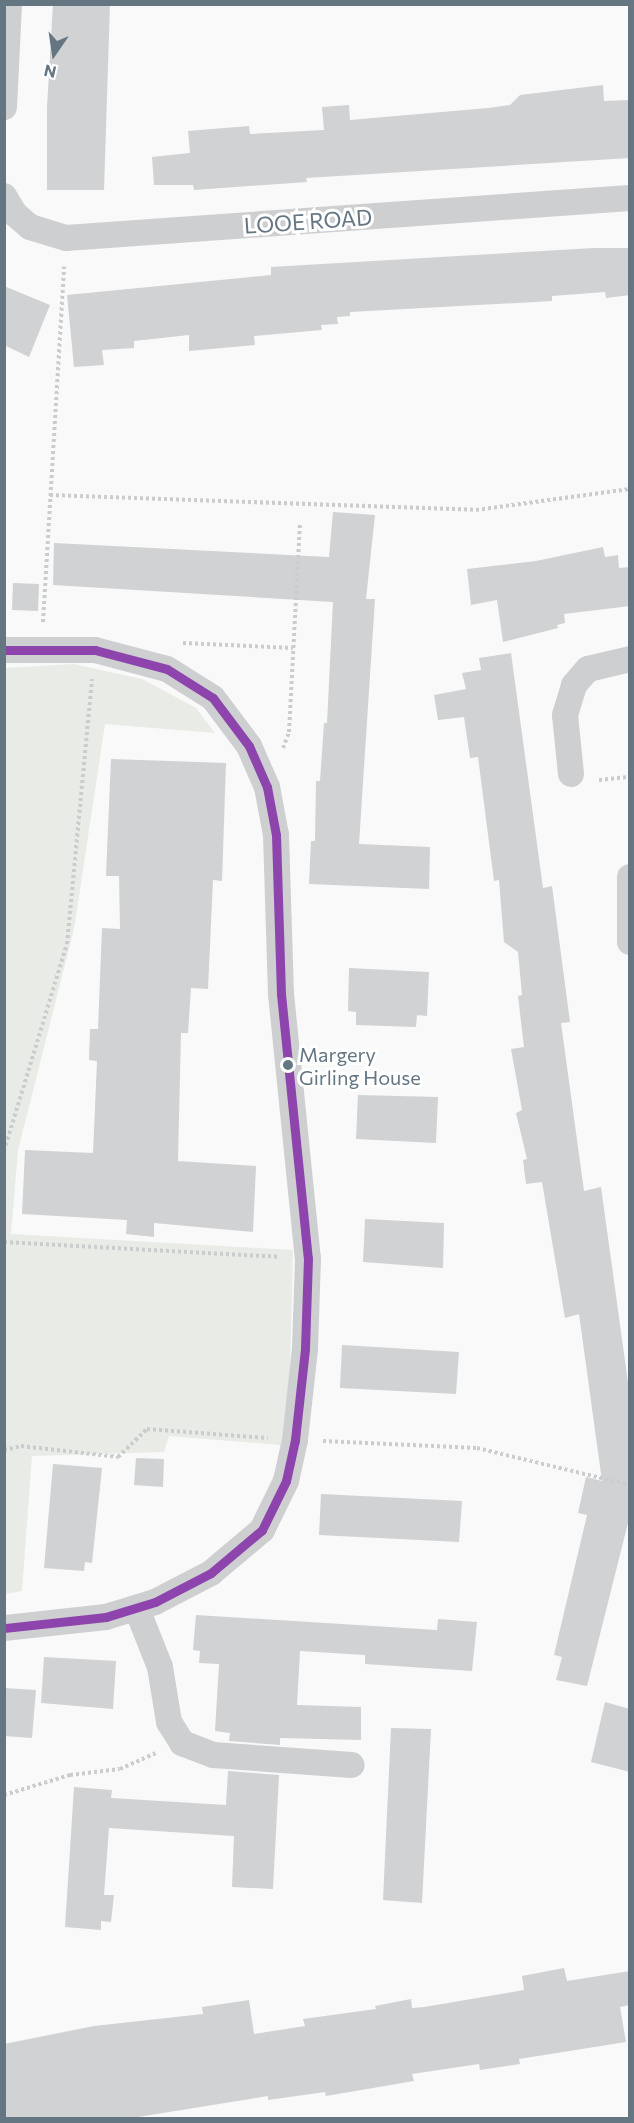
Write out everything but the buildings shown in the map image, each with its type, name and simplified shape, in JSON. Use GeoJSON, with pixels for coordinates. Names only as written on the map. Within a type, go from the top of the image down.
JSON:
{"type":"FeatureCollection","features":[{"type":"Feature","properties":{"kind":"street"},"geometry":{"type":"LineString","coordinates":[[4,106],[9,4]]}},
{"type":"Feature","properties":{"kind":"street","name":"LOOE ROAD"},"geometry":{"type":"LineString","coordinates":[[4,196],[15,214],[30,227],[66,238],[630,198]]}},
{"type":"Feature","properties":{"kind":"street"},"geometry":{"type":"LineString","coordinates":[[4,650],[42,647],[95,650],[148,662],[183,677],[213,698],[236,725],[267,787],[279,858],[281,994],[309,1258],[305,1349],[296,1440],[286,1481],[262,1530],[201,1581],[137,1609],[86,1620],[4,1628]]}},
{"type":"Feature","properties":{"kind":"street"},"geometry":{"type":"LineString","coordinates":[[571,774],[564,715],[574,685],[588,669],[630,659]]}},
{"type":"Feature","properties":{"kind":"street"},"geometry":{"type":"LineString","coordinates":[[630,877],[630,942]]}},
{"type":"Feature","properties":{"kind":"street"},"geometry":{"type":"LineString","coordinates":[[137,1609],[160,1667],[169,1722],[182,1743],[213,1755],[352,1765]]}},
{"type":"Feature","properties":{"kind":"path"},"geometry":{"type":"LineString","coordinates":[[42,647],[66,238]]}},
{"type":"Feature","properties":{"kind":"path"},"geometry":{"type":"LineString","coordinates":[[50,495],[477,510],[630,489]]}},
{"type":"Feature","properties":{"kind":"path"},"geometry":{"type":"LineString","coordinates":[[267,787],[289,732],[300,522]]}},
{"type":"Feature","properties":{"kind":"path"},"geometry":{"type":"LineString","coordinates":[[148,662],[180,643],[293,648]]}},
{"type":"Feature","properties":{"kind":"path"},"geometry":{"type":"LineString","coordinates":[[4,1151],[67,944],[95,650]]}},
{"type":"Feature","properties":{"kind":"path"},"geometry":{"type":"LineString","coordinates":[[4,1242],[309,1258]]}},
{"type":"Feature","properties":{"kind":"path"},"geometry":{"type":"LineString","coordinates":[[4,1450],[21,1446],[118,1457],[147,1429],[296,1440],[477,1448],[630,1485]]}},
{"type":"Feature","properties":{"kind":"path"},"geometry":{"type":"LineString","coordinates":[[4,1795],[70,1775],[120,1768],[182,1743]]}},
{"type":"Feature","properties":{"kind":"shaded area"},"geometry":{"type":"Polygon","coordinates":[[[73,664],[142,679],[196,708],[215,733],[105,724],[74,929],[18,1150],[11,1234],[293,1250],[290,1374],[281,1445],[169,1436],[164,1452],[32,1456],[22,1591],[5,1594],[5,668],[73,664]]]}},
{"type":"Feature","properties":{"kind":"transit line"},"geometry":{"type":"LineString","coordinates":[[4,650],[95,650],[167,669],[213,698],[249,746],[267,787],[276,835],[281,994],[308,1258],[305,1349],[295,1440],[286,1481],[262,1530],[211,1573],[155,1602],[106,1617],[4,1628]]}},
{"type":"Feature","properties":{"kind":"place","name":"Margery Girling House"},"geometry":{"type":"Point","coordinates":[288,1065]}}]}
